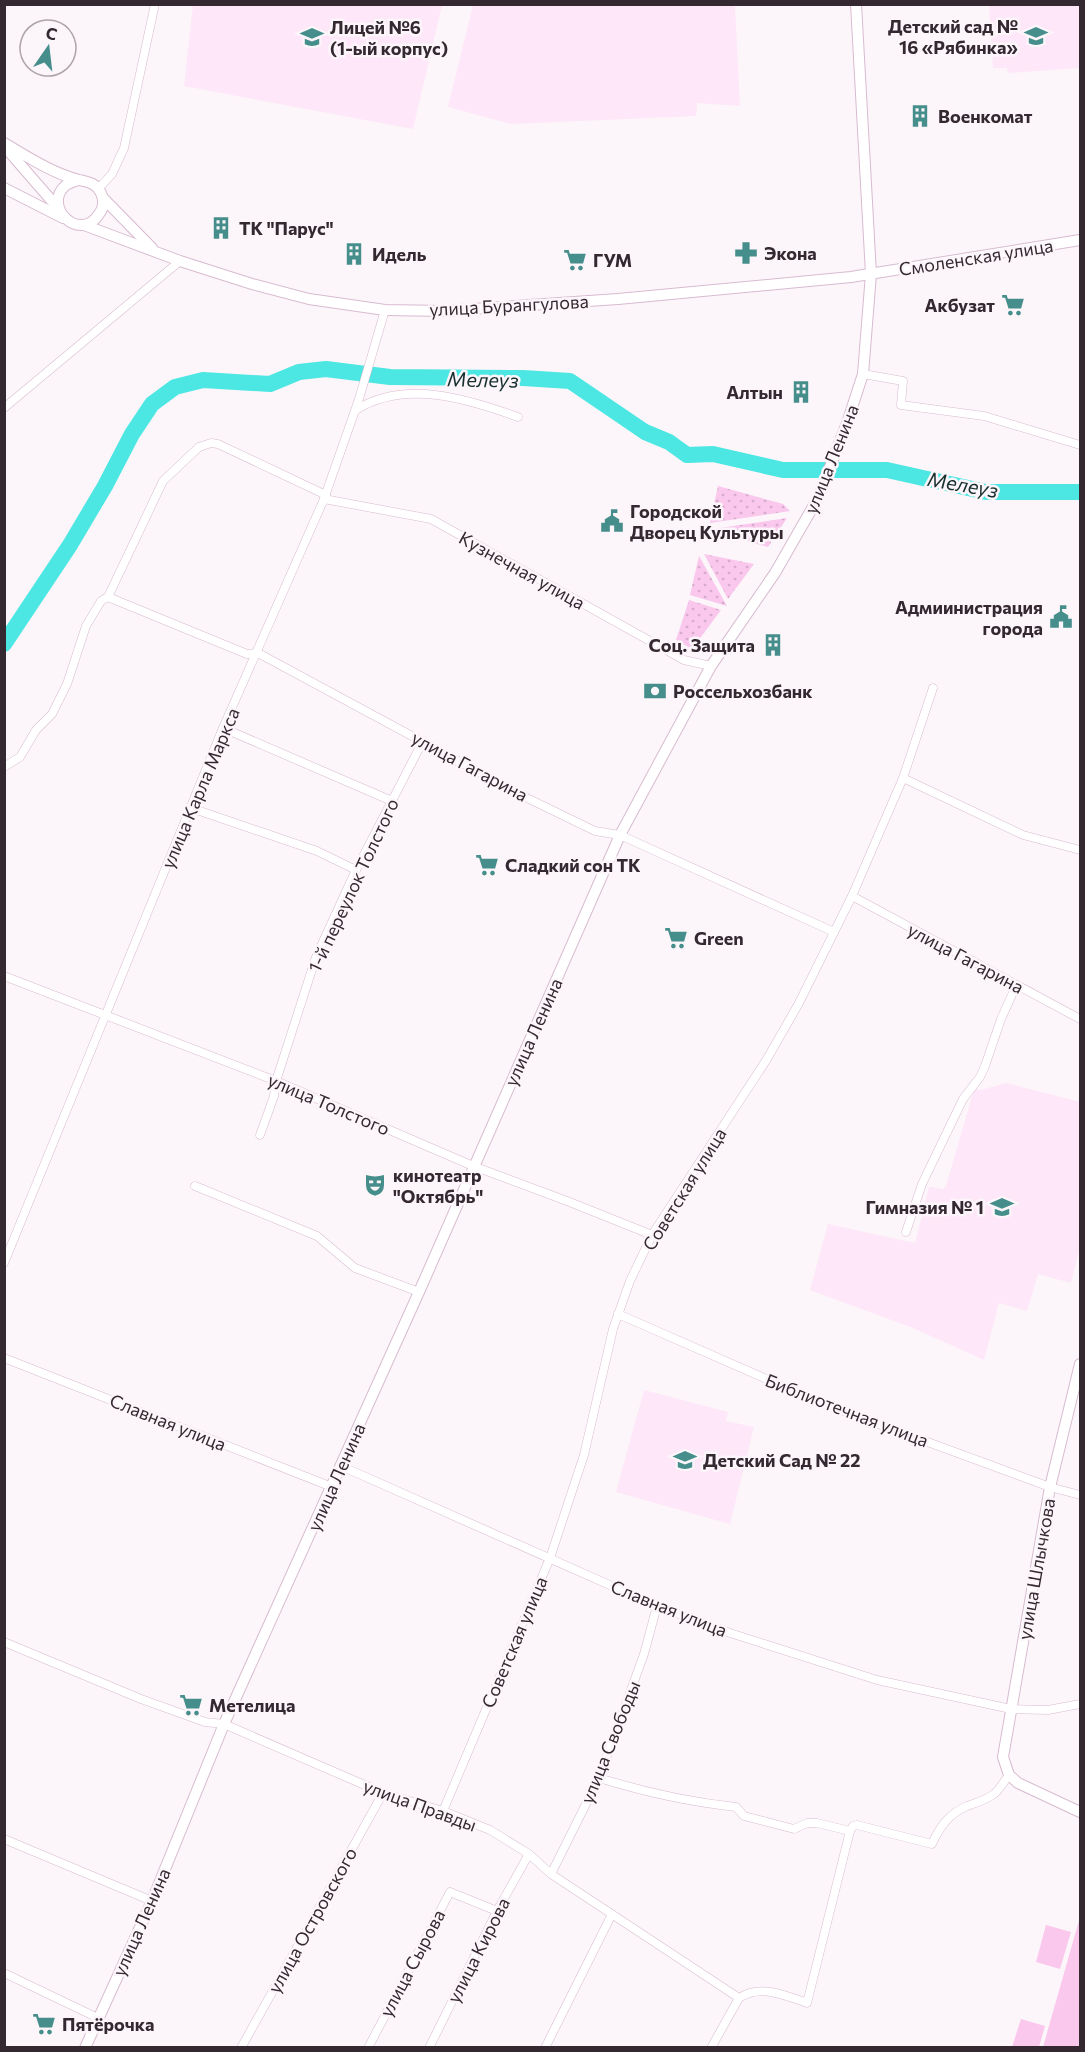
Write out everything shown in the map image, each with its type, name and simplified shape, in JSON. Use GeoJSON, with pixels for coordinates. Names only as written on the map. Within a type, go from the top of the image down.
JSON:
{"type":"FeatureCollection","features":[{"type":"Feature","properties":{"kind":"main road","name":"улица Ленина"},"geometry":{"type":"LineString","coordinates":[[85,2048],[152,1901],[224,1724],[332,1487],[620,835],[711,666],[775,573],[818,498],[847,423],[863,374],[871,274],[856,4]]}},
{"type":"Feature","properties":{"kind":"main road","name":"улица Бурангулова"},"geometry":{"type":"LineString","coordinates":[[4,145],[41,165],[78,180],[89,181],[154,250]]}},
{"type":"Feature","properties":{"kind":"main road","name":"улица Бурангулова"},"geometry":{"type":"LineString","coordinates":[[4,145],[72,224],[84,225],[180,261],[309,300],[385,310],[444,311],[606,300],[871,274]]}},
{"type":"Feature","properties":{"kind":"main road"},"geometry":{"type":"LineString","coordinates":[[61,213],[59,196],[66,185],[78,180]]}},
{"type":"Feature","properties":{"kind":"main road"},"geometry":{"type":"LineString","coordinates":[[4,188],[61,213]]}},
{"type":"Feature","properties":{"kind":"main road"},"geometry":{"type":"LineString","coordinates":[[84,225],[96,220],[103,210],[101,193]]}},
{"type":"Feature","properties":{"kind":"main road","name":"Смоленская улица"},"geometry":{"type":"LineString","coordinates":[[871,274],[1080,240]]}},
{"type":"Feature","properties":{"kind":"main road","name":"улица Шлычкова"},"geometry":{"type":"LineString","coordinates":[[1009,1775],[1003,1757],[1011,1709],[1050,1487],[1080,1364]]}},
{"type":"Feature","properties":{"kind":"main road"},"geometry":{"type":"LineString","coordinates":[[1009,1775],[1018,1784],[1080,1812]]}},
{"type":"Feature","properties":{"kind":"street"},"geometry":{"type":"LineString","coordinates":[[101,193],[124,148],[155,4]]}},
{"type":"Feature","properties":{"kind":"street"},"geometry":{"type":"LineString","coordinates":[[4,408],[180,261]]}},
{"type":"Feature","properties":{"kind":"street","name":"улица Карла Маркса"},"geometry":{"type":"LineString","coordinates":[[4,1263],[224,729],[325,497],[356,410],[385,310]]}},
{"type":"Feature","properties":{"kind":"street"},"geometry":{"type":"LineString","coordinates":[[863,374],[903,381],[902,405],[984,416],[1080,445]]}},
{"type":"Feature","properties":{"kind":"street"},"geometry":{"type":"LineString","coordinates":[[356,410],[379,399],[407,394],[425,394],[477,403],[518,417]]}},
{"type":"Feature","properties":{"kind":"street","name":"Кузнечная улица"},"geometry":{"type":"LineString","coordinates":[[108,597],[163,481],[199,447],[211,443],[218,444],[325,497],[431,519],[684,660],[711,666]]}},
{"type":"Feature","properties":{"kind":"street"},"geometry":{"type":"LineString","coordinates":[[4,767],[21,757],[36,730],[52,714],[67,684],[86,626],[101,601],[108,597]]}},
{"type":"Feature","properties":{"kind":"street","name":"улица Гагарина"},"geometry":{"type":"LineString","coordinates":[[108,597],[247,654],[258,653],[525,797],[595,831],[620,835],[834,932]]}},
{"type":"Feature","properties":{"kind":"street","name":"Советская улица"},"geometry":{"type":"LineString","coordinates":[[443,1812],[549,1558],[584,1455],[618,1314],[630,1281],[652,1235],[767,1059],[799,1003],[852,896],[903,778],[933,688]]}},
{"type":"Feature","properties":{"kind":"street"},"geometry":{"type":"LineString","coordinates":[[224,729],[392,801]]}},
{"type":"Feature","properties":{"kind":"street","name":"1-й переулок Толстого"},"geometry":{"type":"LineString","coordinates":[[260,1135],[316,957],[356,870],[423,741]]}},
{"type":"Feature","properties":{"kind":"street"},"geometry":{"type":"LineString","coordinates":[[903,778],[1023,835],[1080,850]]}},
{"type":"Feature","properties":{"kind":"street"},"geometry":{"type":"LineString","coordinates":[[191,808],[317,851],[356,870]]}},
{"type":"Feature","properties":{"kind":"street","name":"улица Гагарина"},"geometry":{"type":"LineString","coordinates":[[852,896],[1080,1019]]}},
{"type":"Feature","properties":{"kind":"street","name":"улица Толстого"},"geometry":{"type":"LineString","coordinates":[[4,976],[276,1081],[473,1166],[567,1200],[652,1235]]}},
{"type":"Feature","properties":{"kind":"street"},"geometry":{"type":"LineString","coordinates":[[906,1232],[922,1184],[963,1099],[980,1077],[1001,1018],[1016,986]]}},
{"type":"Feature","properties":{"kind":"street"},"geometry":{"type":"LineString","coordinates":[[195,1186],[317,1236],[355,1268],[418,1292]]}},
{"type":"Feature","properties":{"kind":"street","name":"Библиотечная улица"},"geometry":{"type":"LineString","coordinates":[[618,1314],[819,1402],[1050,1487],[1080,1495]]}},
{"type":"Feature","properties":{"kind":"street","name":"Славная улица"},"geometry":{"type":"LineString","coordinates":[[4,1358],[332,1487]]}},
{"type":"Feature","properties":{"kind":"street","name":"Славная улица"},"geometry":{"type":"LineString","coordinates":[[341,1466],[657,1606],[730,1634],[877,1680],[1011,1709],[1048,1710],[1080,1704]]}},
{"type":"Feature","properties":{"kind":"street","name":"улица Свободы"},"geometry":{"type":"LineString","coordinates":[[551,1874],[599,1778],[644,1654],[657,1606]]}},
{"type":"Feature","properties":{"kind":"street","name":"улица Правды"},"geometry":{"type":"LineString","coordinates":[[4,1642],[141,1699],[205,1722],[224,1724],[383,1793],[490,1830],[529,1854],[551,1874],[739,1998]]}},
{"type":"Feature","properties":{"kind":"street"},"geometry":{"type":"LineString","coordinates":[[711,2048],[739,1998],[747,1993],[763,1990],[807,2003],[852,1826],[857,1825],[932,1844],[941,1825],[949,1817],[991,1796],[1009,1775]]}},
{"type":"Feature","properties":{"kind":"street"},"geometry":{"type":"LineString","coordinates":[[599,1778],[640,1791],[736,1807],[744,1816],[753,1820],[794,1828],[807,1823],[817,1823],[850,1831]]}},
{"type":"Feature","properties":{"kind":"street","name":"улица Островского"},"geometry":{"type":"LineString","coordinates":[[241,2048],[383,1793]]}},
{"type":"Feature","properties":{"kind":"street"},"geometry":{"type":"LineString","coordinates":[[4,1839],[152,1901]]}},
{"type":"Feature","properties":{"kind":"street","name":"улица Кирова"},"geometry":{"type":"LineString","coordinates":[[429,2048],[497,1911],[529,1854]]}},
{"type":"Feature","properties":{"kind":"street","name":"улица Сырова"},"geometry":{"type":"LineString","coordinates":[[368,2048],[450,1892],[497,1911]]}},
{"type":"Feature","properties":{"kind":"street"},"geometry":{"type":"LineString","coordinates":[[545,2048],[612,1914]]}},
{"type":"Feature","properties":{"kind":"street"},"geometry":{"type":"LineString","coordinates":[[4,1973],[98,2018]]}},
{"type":"Feature","properties":{"kind":"shaded area","name":"Лицей №6 (1-ый корпус)"},"geometry":{"type":"Polygon","coordinates":[[[193,5],[442,5],[413,129],[184,86],[193,5]]]}},
{"type":"Feature","properties":{"kind":"shaded area"},"geometry":{"type":"Polygon","coordinates":[[[473,5],[735,5],[740,106],[697,103],[696,116],[511,124],[448,107],[473,5]]]}},
{"type":"Feature","properties":{"kind":"shaded area","name":"Детский сад № 16 «Рябинка»"},"geometry":{"type":"Polygon","coordinates":[[[989,5],[1080,5],[1080,68],[1008,73],[1007,68],[993,68],[989,5]]]}},
{"type":"Feature","properties":{"kind":"shaded area"},"geometry":{"type":"Polygon","coordinates":[[[718,486],[783,504],[790,511],[710,523],[718,486]]]}},
{"type":"Feature","properties":{"kind":"shaded area"},"geometry":{"type":"Polygon","coordinates":[[[787,518],[768,547],[718,533],[713,529],[787,518]]]}},
{"type":"Feature","properties":{"kind":"shaded area"},"geometry":{"type":"Polygon","coordinates":[[[704,554],[754,564],[728,599],[704,554]]]}},
{"type":"Feature","properties":{"kind":"shaded area"},"geometry":{"type":"Polygon","coordinates":[[[699,556],[727,606],[690,595],[699,556]]]}},
{"type":"Feature","properties":{"kind":"shaded area"},"geometry":{"type":"Polygon","coordinates":[[[689,600],[721,610],[692,649],[676,640],[689,600]]]}},
{"type":"Feature","properties":{"kind":"shaded area","name":"Гимназия № 1"},"geometry":{"type":"Polygon","coordinates":[[[1006,1083],[1080,1102],[1080,1247],[1071,1283],[1038,1274],[1027,1311],[999,1303],[984,1360],[913,1328],[810,1290],[828,1224],[915,1243],[929,1187],[943,1189],[946,1186],[974,1089],[981,1090],[1006,1083]]]}},
{"type":"Feature","properties":{"kind":"shaded area","name":"Детский Сад № 22"},"geometry":{"type":"Polygon","coordinates":[[[644,1390],[728,1412],[726,1421],[754,1427],[730,1524],[616,1492],[644,1390]]]}},
{"type":"Feature","properties":{"kind":"shaded area"},"geometry":{"type":"Polygon","coordinates":[[[1080,1917],[1080,2047],[1043,2047],[1080,1917]]]}},
{"type":"Feature","properties":{"kind":"shaded area"},"geometry":{"type":"Polygon","coordinates":[[[1046,1925],[1071,1932],[1060,1969],[1036,1962],[1046,1925]]]}},
{"type":"Feature","properties":{"kind":"shaded area"},"geometry":{"type":"Polygon","coordinates":[[[1021,2019],[1045,2026],[1039,2047],[1012,2047],[1021,2019]]]}},
{"type":"Feature","properties":{"kind":"waterway","name":"Мелеуз"},"geometry":{"type":"LineString","coordinates":[[4,644],[70,545],[132,434],[152,404],[175,387],[203,380],[270,384],[299,372],[326,369],[390,377],[523,378],[570,381],[645,432],[669,442],[687,455],[713,454],[783,470],[887,470],[986,492],[1080,492]]}},
{"type":"Feature","properties":{"kind":"place","name":"Детский сад № 16 «Рябинка»"},"geometry":{"type":"Point","coordinates":[1036,36]}},
{"type":"Feature","properties":{"kind":"place","name":"Лицей №6 (1-ый корпус)"},"geometry":{"type":"Point","coordinates":[312,37]}},
{"type":"Feature","properties":{"kind":"place","name":"Военкомат"},"geometry":{"type":"Point","coordinates":[920,116]}},
{"type":"Feature","properties":{"kind":"place","name":"ТК \"Парус\""},"geometry":{"type":"Point","coordinates":[221,228]}},
{"type":"Feature","properties":{"kind":"place","name":"Экона"},"geometry":{"type":"Point","coordinates":[746,253]}},
{"type":"Feature","properties":{"kind":"place","name":"Идель"},"geometry":{"type":"Point","coordinates":[354,254]}},
{"type":"Feature","properties":{"kind":"place","name":"ГУМ"},"geometry":{"type":"Point","coordinates":[575,260]}},
{"type":"Feature","properties":{"kind":"place","name":"Акбузат"},"geometry":{"type":"Point","coordinates":[1013,305]}},
{"type":"Feature","properties":{"kind":"place","name":"Алтын"},"geometry":{"type":"Point","coordinates":[801,392]}},
{"type":"Feature","properties":{"kind":"place","name":"Городской Дворец Культуры"},"geometry":{"type":"Point","coordinates":[612,521]}},
{"type":"Feature","properties":{"kind":"place","name":"Адмиинистрация города"},"geometry":{"type":"Point","coordinates":[1061,617]}},
{"type":"Feature","properties":{"kind":"place","name":"Соц. Защита"},"geometry":{"type":"Point","coordinates":[773,645]}},
{"type":"Feature","properties":{"kind":"place","name":"Россельхозбанк"},"geometry":{"type":"Point","coordinates":[655,691]}},
{"type":"Feature","properties":{"kind":"place","name":"Сладкий сон ТК"},"geometry":{"type":"Point","coordinates":[487,865]}},
{"type":"Feature","properties":{"kind":"place","name":"Green"},"geometry":{"type":"Point","coordinates":[676,938]}},
{"type":"Feature","properties":{"kind":"place","name":"кинотеатр \"Октябрь\""},"geometry":{"type":"Point","coordinates":[375,1185]}},
{"type":"Feature","properties":{"kind":"place","name":"Гимназия № 1"},"geometry":{"type":"Point","coordinates":[1002,1207]}},
{"type":"Feature","properties":{"kind":"place","name":"Детский Сад № 22"},"geometry":{"type":"Point","coordinates":[685,1460]}},
{"type":"Feature","properties":{"kind":"place","name":"Метелица"},"geometry":{"type":"Point","coordinates":[191,1705]}},
{"type":"Feature","properties":{"kind":"place","name":"Пятёрочка"},"geometry":{"type":"Point","coordinates":[44,2024]}}]}
